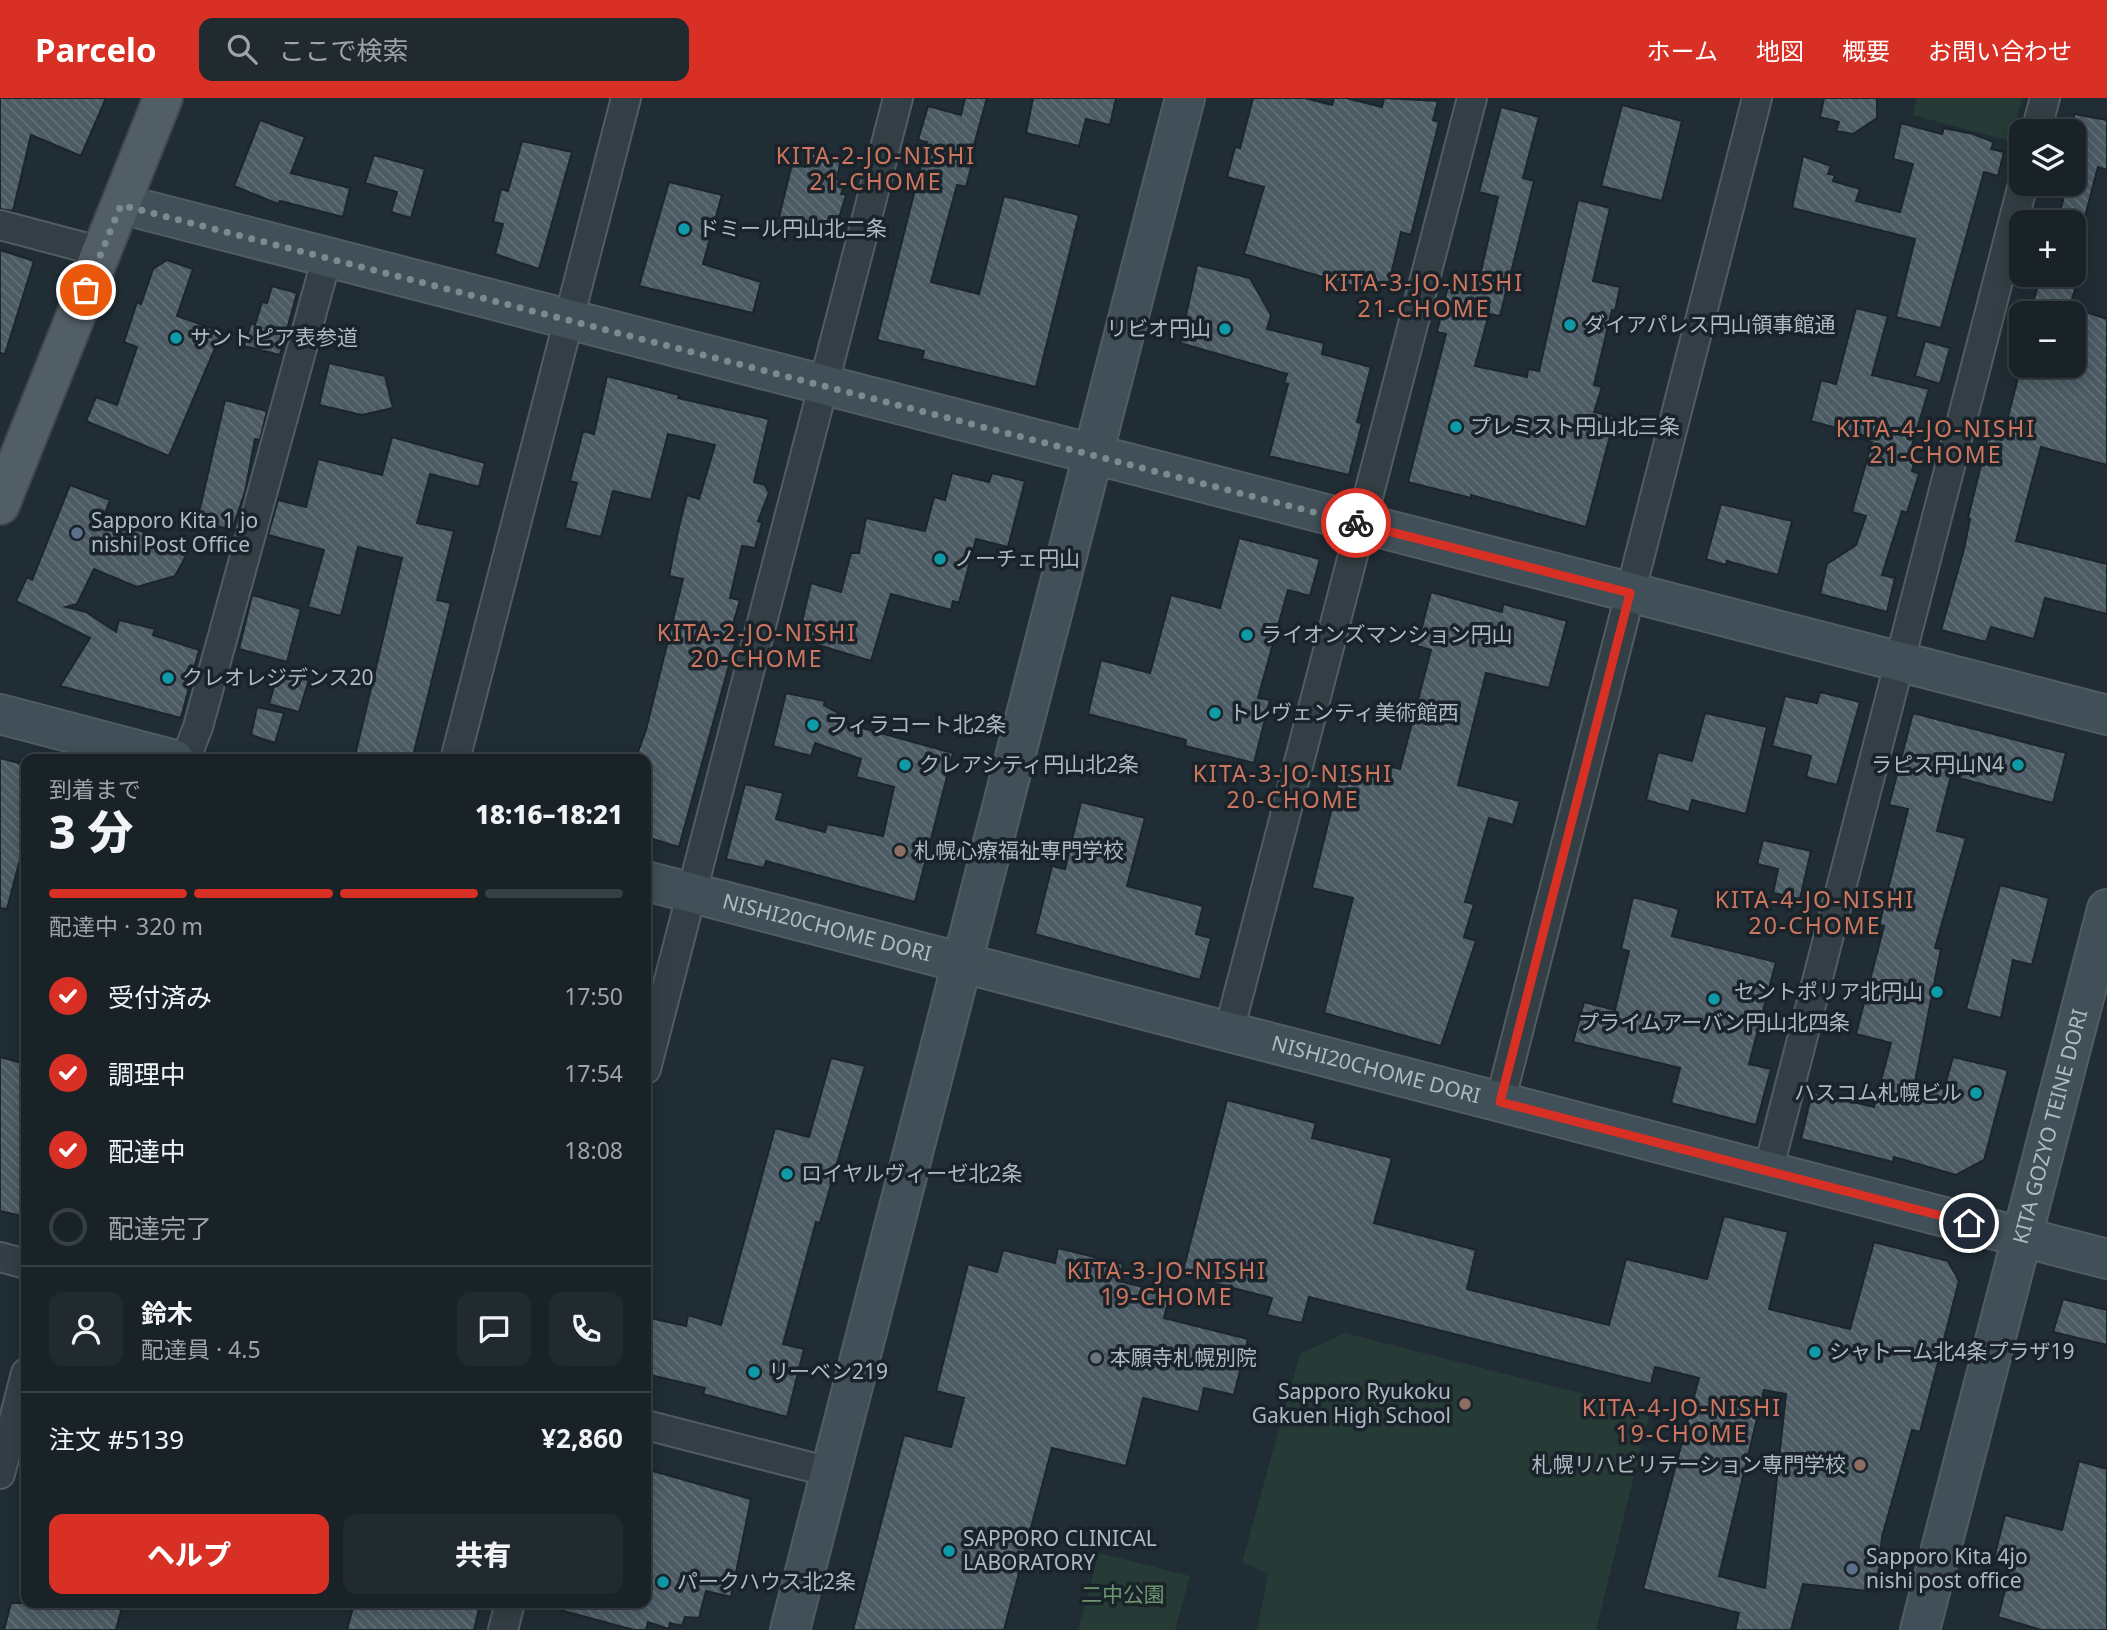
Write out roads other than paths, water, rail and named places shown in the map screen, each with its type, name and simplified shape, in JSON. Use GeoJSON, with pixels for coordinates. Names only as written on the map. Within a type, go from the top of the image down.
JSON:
{"type":"FeatureCollection","features":[{"type":"Feature","properties":{"kind":"main road"},"geometry":{"type":"LineString","coordinates":[[0,505],[163,98]]}},
{"type":"Feature","properties":{"kind":"street"},"geometry":{"type":"LineString","coordinates":[[457,754],[626,98]]}},
{"type":"Feature","properties":{"kind":"street"},"geometry":{"type":"LineString","coordinates":[[651,1049],[898,98]]}},
{"type":"Feature","properties":{"kind":"street"},"geometry":{"type":"LineString","coordinates":[[790,1630],[1185,98]]}},
{"type":"Feature","properties":{"kind":"street"},"geometry":{"type":"LineString","coordinates":[[1229,1031],[1472,98]]}},
{"type":"Feature","properties":{"kind":"street"},"geometry":{"type":"LineString","coordinates":[[1500,1102],[1757,98]]}},
{"type":"Feature","properties":{"kind":"street"},"geometry":{"type":"LineString","coordinates":[[2039,119],[2045,98]]}},
{"type":"Feature","properties":{"kind":"street"},"geometry":{"type":"LineString","coordinates":[[1768,1171],[2020,196]]}},
{"type":"Feature","properties":{"kind":"street"},"geometry":{"type":"LineString","coordinates":[[121,205],[2107,715]]}},
{"type":"Feature","properties":{"kind":"street"},"geometry":{"type":"LineString","coordinates":[[0,225],[102,252]]}},
{"type":"Feature","properties":{"kind":"street"},"geometry":{"type":"LineString","coordinates":[[187,754],[198,727],[327,257]]}},
{"type":"Feature","properties":{"kind":"street"},"geometry":{"type":"LineString","coordinates":[[0,714],[152,754]]}},
{"type":"Feature","properties":{"kind":"street","name":"NISHI20CHOME DORI"},"geometry":{"type":"LineString","coordinates":[[651,882],[2107,1259]]}},
{"type":"Feature","properties":{"kind":"street","name":"KITA GOZYO TEINE DORI"},"geometry":{"type":"LineString","coordinates":[[1920,1630],[2107,909]]}},
{"type":"Feature","properties":{"kind":"street"},"geometry":{"type":"LineString","coordinates":[[0,1257],[21,1263]]}},
{"type":"Feature","properties":{"kind":"street"},"geometry":{"type":"LineString","coordinates":[[0,1474],[21,1392]]}},
{"type":"Feature","properties":{"kind":"street"},"geometry":{"type":"LineString","coordinates":[[651,1426],[830,1472]]}},
{"type":"Feature","properties":{"kind":"street"},"geometry":{"type":"LineString","coordinates":[[503,1630],[509,1608]]}},
{"type":"Feature","properties":{"kind":"place","name":"ドミール円山北二条"},"geometry":{"type":"Point","coordinates":[684,229]}},
{"type":"Feature","properties":{"kind":"place","name":"ダイアパレス円山領事館通"},"geometry":{"type":"Point","coordinates":[1570,325]}},
{"type":"Feature","properties":{"kind":"place","name":"リビオ円山"},"geometry":{"type":"Point","coordinates":[1225,329]}},
{"type":"Feature","properties":{"kind":"place","name":"サントピア表参道"},"geometry":{"type":"Point","coordinates":[176,338]}},
{"type":"Feature","properties":{"kind":"place","name":"プレミスト円山北三条"},"geometry":{"type":"Point","coordinates":[1456,427]}},
{"type":"Feature","properties":{"kind":"place","name":"Sapporo Kita 1 jo nishi Post Office"},"geometry":{"type":"Point","coordinates":[77,533]}},
{"type":"Feature","properties":{"kind":"place","name":"ノーチェ円山"},"geometry":{"type":"Point","coordinates":[940,559]}},
{"type":"Feature","properties":{"kind":"place","name":"ライオンズマンション円山"},"geometry":{"type":"Point","coordinates":[1247,635]}},
{"type":"Feature","properties":{"kind":"place","name":"クレオレジデンス20"},"geometry":{"type":"Point","coordinates":[168,678]}},
{"type":"Feature","properties":{"kind":"place","name":"トレヴェンティ美術館西"},"geometry":{"type":"Point","coordinates":[1215,713]}},
{"type":"Feature","properties":{"kind":"place","name":"フィラコート北2条"},"geometry":{"type":"Point","coordinates":[813,725]}},
{"type":"Feature","properties":{"kind":"place","name":"クレアシティ円山北2条"},"geometry":{"type":"Point","coordinates":[905,765]}},
{"type":"Feature","properties":{"kind":"place","name":"ラピス円山N4"},"geometry":{"type":"Point","coordinates":[2018,765]}},
{"type":"Feature","properties":{"kind":"place","name":"札幌心療福祉専門学校"},"geometry":{"type":"Point","coordinates":[900,851]}},
{"type":"Feature","properties":{"kind":"place","name":"セントポリア北円山"},"geometry":{"type":"Point","coordinates":[1937,992]}},
{"type":"Feature","properties":{"kind":"place","name":"プライムアーバン円山北四条"},"geometry":{"type":"Point","coordinates":[1714,999]}},
{"type":"Feature","properties":{"kind":"place","name":"ハスコム札幌ビル"},"geometry":{"type":"Point","coordinates":[1976,1093]}},
{"type":"Feature","properties":{"kind":"place","name":"ロイヤルヴィーゼ北2条"},"geometry":{"type":"Point","coordinates":[787,1174]}},
{"type":"Feature","properties":{"kind":"place","name":"シャトーム北4条プラザ19"},"geometry":{"type":"Point","coordinates":[1815,1352]}},
{"type":"Feature","properties":{"kind":"place","name":"本願寺札幌別院"},"geometry":{"type":"Point","coordinates":[1096,1358]}},
{"type":"Feature","properties":{"kind":"place","name":"リーベン219"},"geometry":{"type":"Point","coordinates":[754,1372]}},
{"type":"Feature","properties":{"kind":"place","name":"Sapporo Ryukoku Gakuen High School"},"geometry":{"type":"Point","coordinates":[1465,1404]}},
{"type":"Feature","properties":{"kind":"place","name":"札幌リハビリテーション専門学校"},"geometry":{"type":"Point","coordinates":[1860,1465]}},
{"type":"Feature","properties":{"kind":"place","name":"SAPPORO CLINICAL LABORATORY"},"geometry":{"type":"Point","coordinates":[949,1551]}},
{"type":"Feature","properties":{"kind":"place","name":"Sapporo Kita 4jo nishi post office"},"geometry":{"type":"Point","coordinates":[1852,1569]}},
{"type":"Feature","properties":{"kind":"place","name":"パークハウス北2条"},"geometry":{"type":"Point","coordinates":[663,1582]}},
{"type":"Feature","properties":{"kind":"district","name":"KITA-2-JO-NISHI 21-CHOME"},"geometry":{"type":"Point","coordinates":[876,169]}},
{"type":"Feature","properties":{"kind":"district","name":"KITA-3-JO-NISHI 21-CHOME"},"geometry":{"type":"Point","coordinates":[1424,296]}},
{"type":"Feature","properties":{"kind":"district","name":"KITA-4-JO-NISHI 21-CHOME"},"geometry":{"type":"Point","coordinates":[1936,442]}},
{"type":"Feature","properties":{"kind":"district","name":"KITA-2-JO-NISHI 20-CHOME"},"geometry":{"type":"Point","coordinates":[757,646]}},
{"type":"Feature","properties":{"kind":"district","name":"KITA-3-JO-NISHI 20-CHOME"},"geometry":{"type":"Point","coordinates":[1293,787]}},
{"type":"Feature","properties":{"kind":"district","name":"KITA-4-JO-NISHI 20-CHOME"},"geometry":{"type":"Point","coordinates":[1815,913]}},
{"type":"Feature","properties":{"kind":"district","name":"KITA-3-JO-NISHI 19-CHOME"},"geometry":{"type":"Point","coordinates":[1167,1284]}},
{"type":"Feature","properties":{"kind":"district","name":"KITA-4-JO-NISHI 19-CHOME"},"geometry":{"type":"Point","coordinates":[1682,1421]}},
{"type":"Feature","properties":{"kind":"park label","name":"二中公園"},"geometry":{"type":"Point","coordinates":[1123,1595]}}]}
